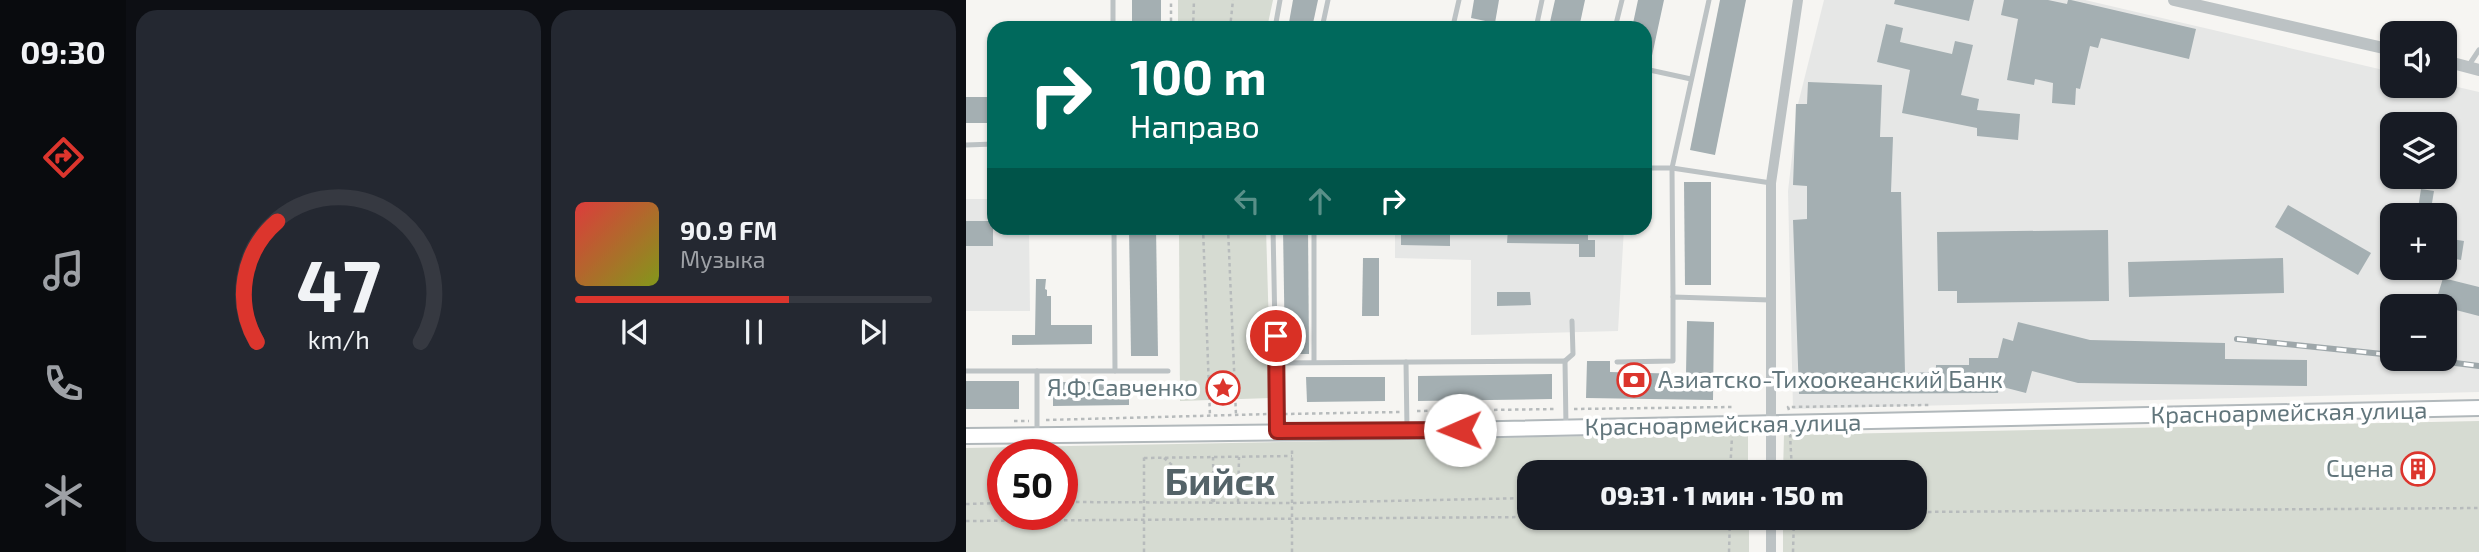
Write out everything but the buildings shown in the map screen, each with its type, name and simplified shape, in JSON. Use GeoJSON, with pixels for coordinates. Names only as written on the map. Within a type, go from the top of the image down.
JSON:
{"type":"FeatureCollection","features":[{"type":"Feature","properties":{"kind":"main road","name":"Красноармейская улица"},"geometry":{"type":"LineString","coordinates":[[966,436],[1037,427],[1407,431],[2479,408]]}},
{"type":"Feature","properties":{"kind":"street"},"geometry":{"type":"LineString","coordinates":[[1771,460],[1771,183],[1798,0]]}},
{"type":"Feature","properties":{"kind":"street"},"geometry":{"type":"LineString","coordinates":[[2174,0],[2380,47]]}},
{"type":"Feature","properties":{"kind":"street"},"geometry":{"type":"LineString","coordinates":[[1771,552],[1772,530]]}},
{"type":"Feature","properties":{"kind":"lane"},"geometry":{"type":"LineString","coordinates":[[1113,0],[1113,21]]}},
{"type":"Feature","properties":{"kind":"lane"},"geometry":{"type":"LineString","coordinates":[[1276,21],[1280,0]]}},
{"type":"Feature","properties":{"kind":"lane"},"geometry":{"type":"LineString","coordinates":[[1324,21],[1328,0]]}},
{"type":"Feature","properties":{"kind":"lane"},"geometry":{"type":"LineString","coordinates":[[1454,21],[1459,0]]}},
{"type":"Feature","properties":{"kind":"lane"},"geometry":{"type":"LineString","coordinates":[[1538,21],[1542,0]]}},
{"type":"Feature","properties":{"kind":"lane"},"geometry":{"type":"LineString","coordinates":[[1617,21],[1622,0]]}},
{"type":"Feature","properties":{"kind":"lane"},"geometry":{"type":"LineString","coordinates":[[1617,362],[1672,361],[1672,168],[1709,0]]}},
{"type":"Feature","properties":{"kind":"lane"},"geometry":{"type":"LineString","coordinates":[[2473,68],[2479,50]]}},
{"type":"Feature","properties":{"kind":"lane"},"geometry":{"type":"LineString","coordinates":[[1652,71],[1691,79]]}},
{"type":"Feature","properties":{"kind":"lane"},"geometry":{"type":"LineString","coordinates":[[966,145],[987,144]]}},
{"type":"Feature","properties":{"kind":"lane"},"geometry":{"type":"LineString","coordinates":[[1652,168],[1672,168],[1771,183]]}},
{"type":"Feature","properties":{"kind":"lane"},"geometry":{"type":"LineString","coordinates":[[1114,235],[1115,371]]}},
{"type":"Feature","properties":{"kind":"lane"},"geometry":{"type":"LineString","coordinates":[[1273,235],[1277,431]]}},
{"type":"Feature","properties":{"kind":"lane"},"geometry":{"type":"LineString","coordinates":[[1314,235],[1314,362]]}},
{"type":"Feature","properties":{"kind":"lane"},"geometry":{"type":"LineString","coordinates":[[1673,297],[1771,300]]}},
{"type":"Feature","properties":{"kind":"lane"},"geometry":{"type":"LineString","coordinates":[[1276,363],[1565,361],[1573,354],[1572,321]]}},
{"type":"Feature","properties":{"kind":"lane"},"geometry":{"type":"LineString","coordinates":[[1565,361],[1566,428]]}},
{"type":"Feature","properties":{"kind":"lane"},"geometry":{"type":"LineString","coordinates":[[1406,362],[1407,431]]}},
{"type":"Feature","properties":{"kind":"lane"},"geometry":{"type":"LineString","coordinates":[[1037,371],[1037,427]]}},
{"type":"Feature","properties":{"kind":"lane"},"geometry":{"type":"LineString","coordinates":[[966,372],[1168,371]]}},
{"type":"Feature","properties":{"kind":"path"},"geometry":{"type":"LineString","coordinates":[[1171,0],[1171,21]]}},
{"type":"Feature","properties":{"kind":"path"},"geometry":{"type":"LineString","coordinates":[[1194,0],[1194,21]]}},
{"type":"Feature","properties":{"kind":"path"},"geometry":{"type":"LineString","coordinates":[[1231,21],[1233,0]]}},
{"type":"Feature","properties":{"kind":"path"},"geometry":{"type":"LineString","coordinates":[[1203,235],[1210,416]]}},
{"type":"Feature","properties":{"kind":"path"},"geometry":{"type":"LineString","coordinates":[[1228,235],[1236,415]]}},
{"type":"Feature","properties":{"kind":"path"},"geometry":{"type":"LineString","coordinates":[[1013,421],[1037,427],[1292,413]]}},
{"type":"Feature","properties":{"kind":"path"},"geometry":{"type":"LineString","coordinates":[[1292,448],[1292,552]]}},
{"type":"Feature","properties":{"kind":"path"},"geometry":{"type":"LineString","coordinates":[[1144,552],[1144,456],[1292,456]]}},
{"type":"Feature","properties":{"kind":"path"},"geometry":{"type":"LineString","coordinates":[[1213,457],[1214,502]]}},
{"type":"Feature","properties":{"kind":"path"},"geometry":{"type":"LineString","coordinates":[[1238,502],[1239,457]]}},
{"type":"Feature","properties":{"kind":"path"},"geometry":{"type":"LineString","coordinates":[[1164,458],[1214,502]]}},
{"type":"Feature","properties":{"kind":"path"},"geometry":{"type":"LineString","coordinates":[[1078,502],[1292,503],[1517,498]]}},
{"type":"Feature","properties":{"kind":"path"},"geometry":{"type":"LineString","coordinates":[[966,503],[987,503]]}},
{"type":"Feature","properties":{"kind":"path"},"geometry":{"type":"LineString","coordinates":[[1927,512],[2479,508]]}},
{"type":"Feature","properties":{"kind":"path"},"geometry":{"type":"LineString","coordinates":[[966,522],[1517,517]]}},
{"type":"Feature","properties":{"kind":"path"},"geometry":{"type":"LineString","coordinates":[[1729,552],[1730,530]]}},
{"type":"Feature","properties":{"kind":"path"},"geometry":{"type":"LineString","coordinates":[[1793,552],[1794,530]]}},
{"type":"Feature","properties":{"kind":"shaded area"},"geometry":{"type":"Polygon","coordinates":[[[1178,0],[1273,0],[1268,21],[1178,21],[1178,0]]]}},
{"type":"Feature","properties":{"kind":"shaded area"},"geometry":{"type":"Polygon","coordinates":[[[1824,0],[2085,0],[2380,69],[2380,98],[2457,98],[2457,87],[2479,92],[2479,392],[1793,409],[1788,191],[1798,104],[1824,0]]]}},
{"type":"Feature","properties":{"kind":"shaded area"},"geometry":{"type":"Polygon","coordinates":[[[966,199],[987,199],[987,235],[1029,235],[1030,311],[966,311],[966,199]]]}},
{"type":"Feature","properties":{"kind":"shaded area"},"geometry":{"type":"Polygon","coordinates":[[[1179,235],[1266,235],[1271,398],[1180,401],[1179,235]]]}},
{"type":"Feature","properties":{"kind":"shaded area"},"geometry":{"type":"Polygon","coordinates":[[[1395,235],[1624,235],[1618,331],[1471,335],[1471,260],[1395,258],[1395,235]]]}},
{"type":"Feature","properties":{"kind":"shaded area"},"geometry":{"type":"Polygon","coordinates":[[[2479,421],[2479,552],[1783,552],[1783,530],[1927,530],[1927,460],[1783,460],[1784,435],[2479,421]]]}},
{"type":"Feature","properties":{"kind":"shaded area"},"geometry":{"type":"Polygon","coordinates":[[[1748,433],[1748,460],[1517,460],[1517,530],[1749,530],[1749,552],[966,552],[966,448],[987,448],[987,530],[1078,530],[1078,446],[1748,433]]]}},
{"type":"Feature","properties":{"kind":"railway"},"geometry":{"type":"LineString","coordinates":[[2237,339],[2380,354]]}},
{"type":"Feature","properties":{"kind":"railway"},"geometry":{"type":"LineString","coordinates":[[2457,363],[2479,366]]}},
{"type":"Feature","properties":{"kind":"place","name":"Азиатско-Тихоокеанский Банк"},"geometry":{"type":"Point","coordinates":[1634,380]}},
{"type":"Feature","properties":{"kind":"place","name":"Я.Ф.Савченко"},"geometry":{"type":"Point","coordinates":[1223,388]}},
{"type":"Feature","properties":{"kind":"place","name":"Сцена"},"geometry":{"type":"Point","coordinates":[2418,469]}},
{"type":"Feature","properties":{"kind":"district","name":"Бийск"},"geometry":{"type":"Point","coordinates":[1220,482]}},
{"type":"Feature","properties":{"kind":"route"},"geometry":{"type":"LineString","coordinates":[[1276,336],[1277,431],[1460,430]]}}]}
